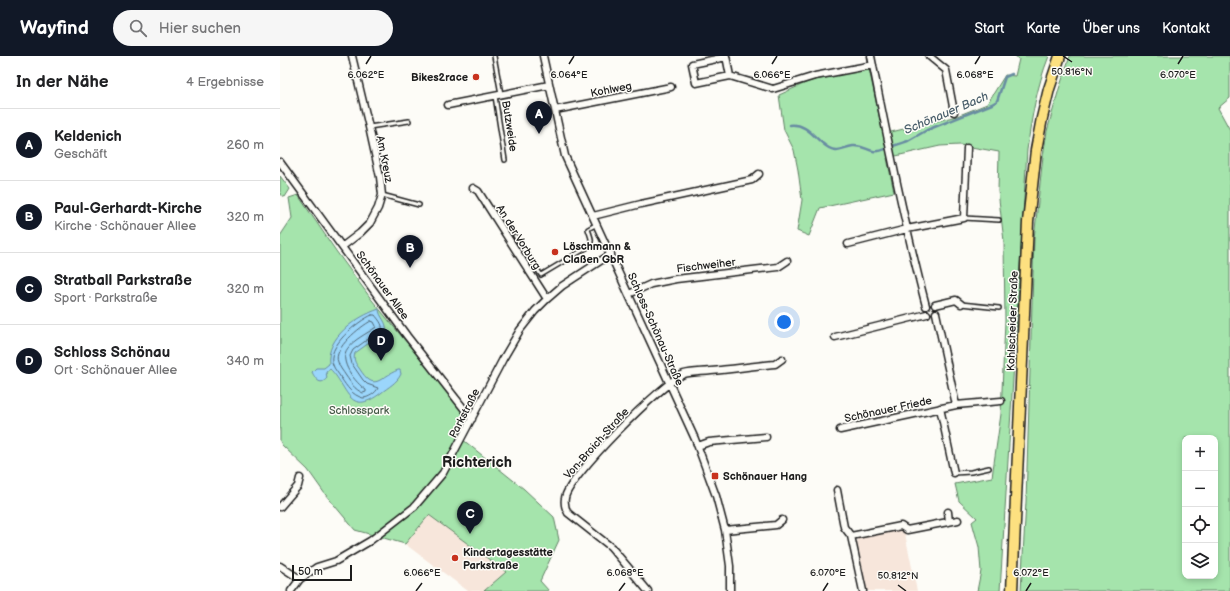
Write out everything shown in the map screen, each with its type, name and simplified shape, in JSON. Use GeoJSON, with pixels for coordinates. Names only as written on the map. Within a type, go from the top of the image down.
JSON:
{"type":"FeatureCollection","features":[{"type":"Feature","properties":{"kind":"main road","name":"Kohlscheider Straße"},"geometry":{"type":"LineString","coordinates":[[1012,591],[1028,222],[1036,150],[1042,118],[1049,89],[1060,56]]}},
{"type":"Feature","properties":{"kind":"street","name":"Am Kreuz"},"geometry":{"type":"LineString","coordinates":[[342,246],[360,233],[370,223],[378,208],[382,195],[380,177],[369,126],[352,56]]}},
{"type":"Feature","properties":{"kind":"street","name":"Schloss-Schönau-Straße"},"geometry":{"type":"LineString","coordinates":[[543,56],[565,156],[698,446],[716,496],[725,530],[730,566],[730,591]]}},
{"type":"Feature","properties":{"kind":"street"},"geometry":{"type":"LineString","coordinates":[[730,76],[726,56],[692,64],[696,83],[730,76],[772,89],[815,76],[873,65]]}},
{"type":"Feature","properties":{"kind":"street"},"geometry":{"type":"LineString","coordinates":[[872,56],[907,229],[926,306]]}},
{"type":"Feature","properties":{"kind":"street"},"geometry":{"type":"LineString","coordinates":[[929,56],[946,70],[954,112]]}},
{"type":"Feature","properties":{"kind":"street","name":"Butzweide"},"geometry":{"type":"LineString","coordinates":[[448,105],[549,85]]}},
{"type":"Feature","properties":{"kind":"street","name":"Kohlweg"},"geometry":{"type":"LineString","coordinates":[[555,110],[671,87]]}},
{"type":"Feature","properties":{"kind":"street"},"geometry":{"type":"LineString","coordinates":[[848,244],[907,229],[964,218],[967,148]]}},
{"type":"Feature","properties":{"kind":"street","name":"Schönauer Allee"},"geometry":{"type":"LineString","coordinates":[[280,162],[410,339],[472,419]]}},
{"type":"Feature","properties":{"kind":"street"},"geometry":{"type":"LineString","coordinates":[[593,216],[752,180],[759,174]]}},
{"type":"Feature","properties":{"kind":"street","name":"An der Vorburg"},"geometry":{"type":"LineString","coordinates":[[473,188],[478,191],[547,299]]}},
{"type":"Feature","properties":{"kind":"street","name":"Parkstraße"},"geometry":{"type":"LineString","coordinates":[[291,591],[300,579],[317,567],[336,561],[370,541],[414,507],[443,473],[510,347],[528,321],[547,299],[574,278],[611,254]]}},
{"type":"Feature","properties":{"kind":"street","name":"Fischweiher"},"geometry":{"type":"LineString","coordinates":[[629,294],[651,284],[676,279],[778,267],[787,261]]}},
{"type":"Feature","properties":{"kind":"street"},"geometry":{"type":"LineString","coordinates":[[935,304],[956,300],[961,304]]}},
{"type":"Feature","properties":{"kind":"street"},"geometry":{"type":"LineString","coordinates":[[936,313],[956,405]]}},
{"type":"Feature","properties":{"kind":"street"},"geometry":{"type":"LineString","coordinates":[[835,337],[927,314]]}},
{"type":"Feature","properties":{"kind":"street","name":"Von-Broich-Straße"},"geometry":{"type":"LineString","coordinates":[[648,591],[611,547],[568,513],[565,507],[565,498],[569,488],[618,431],[670,383],[684,374],[775,364],[782,360]]}},
{"type":"Feature","properties":{"kind":"street","name":"Schönauer Friede"},"geometry":{"type":"LineString","coordinates":[[840,430],[956,405],[1001,401]]}},
{"type":"Feature","properties":{"kind":"street","name":"Schönauer Friede"},"geometry":{"type":"LineString","coordinates":[[940,408],[954,473]]}},
{"type":"Feature","properties":{"kind":"street"},"geometry":{"type":"LineString","coordinates":[[698,446],[708,442],[766,437]]}},
{"type":"Feature","properties":{"kind":"street"},"geometry":{"type":"LineString","coordinates":[[280,507],[298,486],[300,478]]}},
{"type":"Feature","properties":{"kind":"street"},"geometry":{"type":"LineString","coordinates":[[837,490],[844,527],[851,536],[863,591]]}},
{"type":"Feature","properties":{"kind":"street"},"geometry":{"type":"LineString","coordinates":[[948,512],[948,522]]}},
{"type":"Feature","properties":{"kind":"street"},"geometry":{"type":"LineString","coordinates":[[725,530],[776,525],[782,520]]}},
{"type":"Feature","properties":{"kind":"street"},"geometry":{"type":"LineString","coordinates":[[851,536],[902,526],[907,530],[958,520]]}},
{"type":"Feature","properties":{"kind":"street"},"geometry":{"type":"LineString","coordinates":[[280,566],[300,579]]}},
{"type":"Feature","properties":{"kind":"lane"},"geometry":{"type":"LineString","coordinates":[[494,56],[498,94]]}},
{"type":"Feature","properties":{"kind":"lane","name":"Butzweide"},"geometry":{"type":"LineString","coordinates":[[498,94],[505,160]]}},
{"type":"Feature","properties":{"kind":"lane","name":"Am Kreuz"},"geometry":{"type":"LineString","coordinates":[[369,126],[409,121]]}},
{"type":"Feature","properties":{"kind":"lane","name":"Am Kreuz"},"geometry":{"type":"LineString","coordinates":[[382,195],[419,205]]}},
{"type":"Feature","properties":{"kind":"lane"},"geometry":{"type":"LineString","coordinates":[[964,218],[999,220]]}},
{"type":"Feature","properties":{"kind":"lane"},"geometry":{"type":"LineString","coordinates":[[515,236],[541,276],[588,247],[592,240],[588,229],[597,224]]}},
{"type":"Feature","properties":{"kind":"lane"},"geometry":{"type":"LineString","coordinates":[[961,304],[999,308]]}},
{"type":"Feature","properties":{"kind":"lane","name":"Schönauer Friede"},"geometry":{"type":"LineString","coordinates":[[954,473],[971,472],[989,468]]}},
{"type":"Feature","properties":{"kind":"shaded area","name":"Kindertagesstätte Parkstraße"},"geometry":{"type":"Polygon","coordinates":[[[429,515],[506,572],[484,591],[468,591],[405,544],[429,515]]]}},
{"type":"Feature","properties":{"kind":"shaded area"},"geometry":{"type":"Polygon","coordinates":[[[901,529],[905,534],[917,591],[867,591],[857,542],[858,539],[901,529]]]}},
{"type":"Feature","properties":{"kind":"green space"},"geometry":{"type":"Polygon","coordinates":[[[1015,56],[1049,56],[1038,91],[1027,150],[1000,591],[977,591],[981,571],[979,547],[972,522],[977,518],[959,501],[955,484],[992,477],[1001,414],[1005,321],[1004,241],[998,191],[999,152],[960,145],[940,146],[887,158],[894,192],[820,208],[809,236],[797,231],[802,200],[794,150],[784,130],[779,95],[810,81],[869,69],[883,134],[957,116],[987,104],[1005,75],[1015,76],[1019,59],[1015,56]]]}},
{"type":"Feature","properties":{"kind":"green space"},"geometry":{"type":"Polygon","coordinates":[[[1070,56],[1230,56],[1230,98],[1218,108],[1230,130],[1230,591],[1021,591],[1026,502],[1034,239],[1047,131],[1070,56]]]}},
{"type":"Feature","properties":{"kind":"green space"},"geometry":{"type":"Polygon","coordinates":[[[280,176],[290,189],[285,197],[280,194],[280,176]]]}},
{"type":"Feature","properties":{"kind":"green space","name":"Schlosspark"},"geometry":{"type":"Polygon","coordinates":[[[298,195],[372,300],[465,414],[457,435],[524,489],[554,517],[559,540],[540,581],[549,591],[484,591],[506,572],[429,515],[405,544],[355,530],[325,494],[308,470],[282,445],[280,441],[280,236],[292,218],[289,198],[298,195]]]}},
{"type":"Feature","properties":{"kind":"water"},"geometry":{"type":"Polygon","coordinates":[[[379,309],[380,315],[386,325],[386,331],[355,353],[354,357],[356,364],[364,376],[373,382],[398,370],[400,370],[401,374],[392,385],[370,400],[362,402],[355,401],[345,391],[330,369],[326,372],[327,378],[322,382],[318,381],[312,372],[316,368],[324,368],[329,364],[329,354],[332,345],[344,329],[361,317],[379,309]]]}},
{"type":"Feature","properties":{"kind":"waterway","name":"Schönauer Bach"},"geometry":{"type":"LineString","coordinates":[[893,146],[908,141],[927,130],[997,101],[1005,77],[1012,74]]}},
{"type":"Feature","properties":{"kind":"waterway","name":"Schönauer Bach"},"geometry":{"type":"LineString","coordinates":[[790,125],[796,125],[807,129],[824,145],[835,150],[853,146],[862,147],[872,151],[880,151],[885,149]]}},
{"type":"Feature","properties":{"kind":"place","name":"Bikes2race"},"geometry":{"type":"Point","coordinates":[476,77]}},
{"type":"Feature","properties":{"kind":"place","name":"Keldenich"},"geometry":{"type":"Point","coordinates":[539,134]}},
{"type":"Feature","properties":{"kind":"place","name":"Löschmann & Claßen GbR"},"geometry":{"type":"Point","coordinates":[555,252]}},
{"type":"Feature","properties":{"kind":"place","name":"Paul-Gerhardt-Kirche"},"geometry":{"type":"Point","coordinates":[410,268]}},
{"type":"Feature","properties":{"kind":"place","name":"Schloss Schönau"},"geometry":{"type":"Point","coordinates":[381,361]}},
{"type":"Feature","properties":{"kind":"place","name":"Schönauer Hang"},"geometry":{"type":"Point","coordinates":[715,476]}},
{"type":"Feature","properties":{"kind":"place","name":"Stratball Parkstraße"},"geometry":{"type":"Point","coordinates":[470,534]}},
{"type":"Feature","properties":{"kind":"place","name":"Kindertagesstätte Parkstraße"},"geometry":{"type":"Point","coordinates":[455,558]}},
{"type":"Feature","properties":{"kind":"district","name":"Richterich"},"geometry":{"type":"Point","coordinates":[477,462]}}]}
